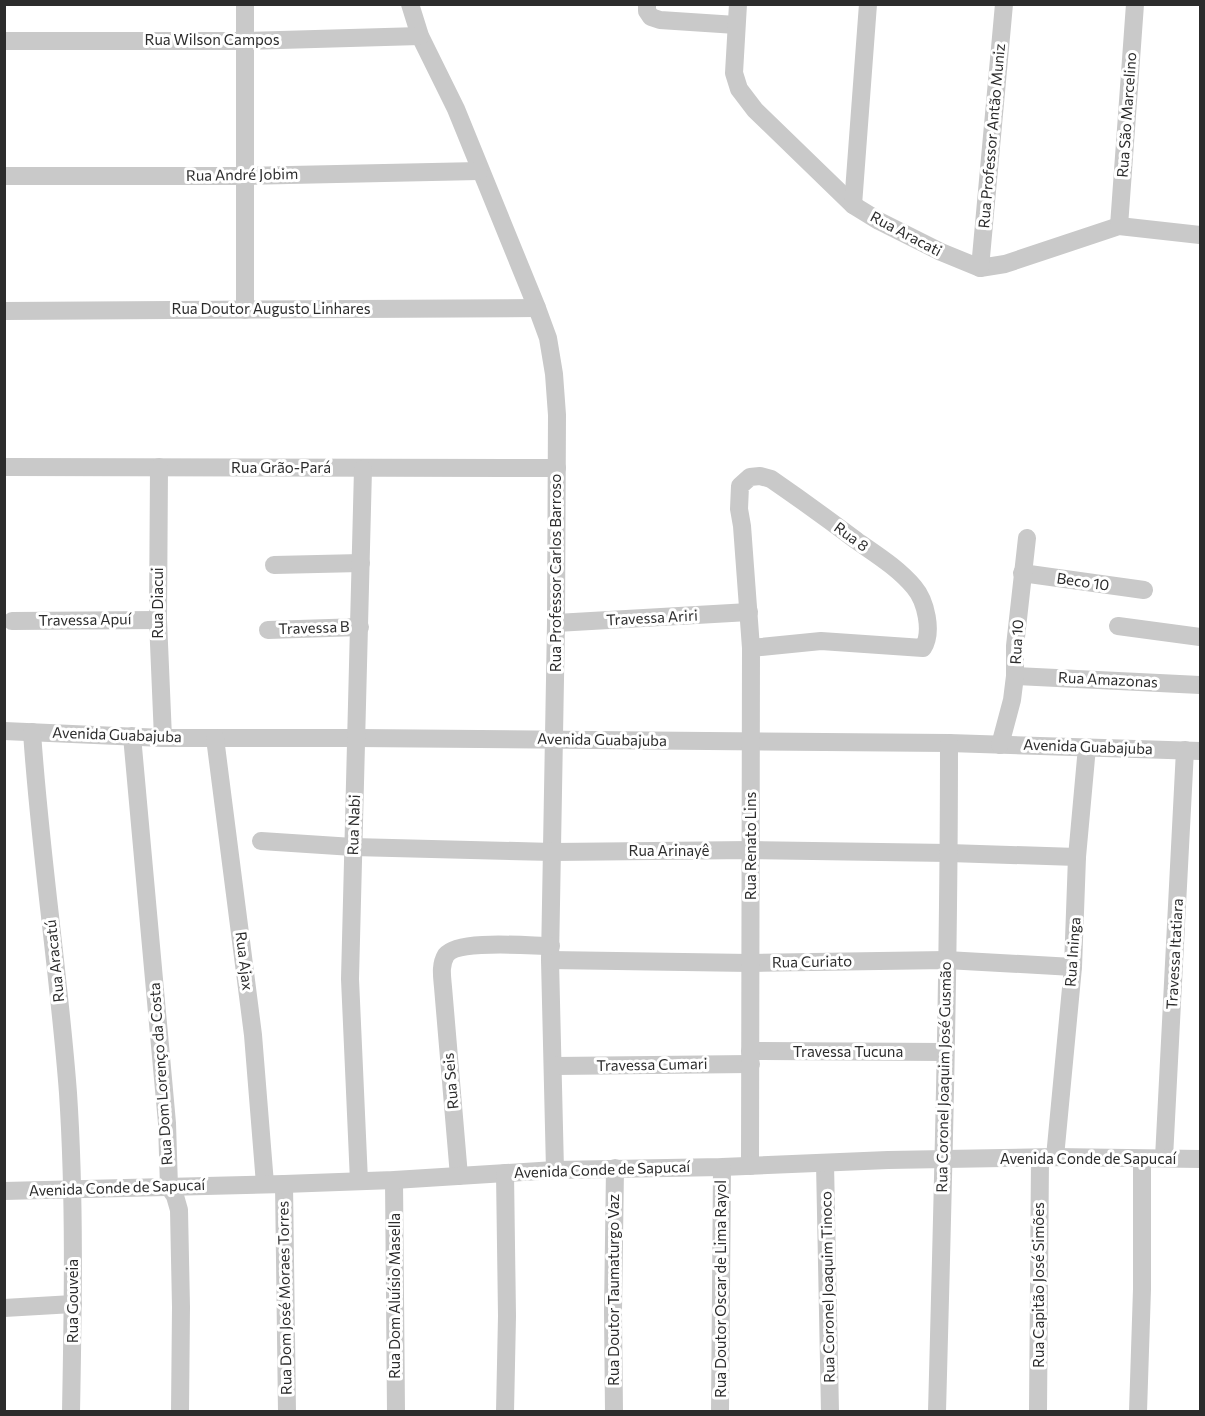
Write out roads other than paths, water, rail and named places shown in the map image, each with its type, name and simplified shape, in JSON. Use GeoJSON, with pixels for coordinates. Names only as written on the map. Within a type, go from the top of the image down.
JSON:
{"type":"FeatureCollection","features":[{"type":"Feature","properties":{"kind":"street"},"geometry":{"type":"LineString","coordinates":[[244,4],[246,41],[243,176],[245,310]]}},
{"type":"Feature","properties":{"kind":"street","name":"Rua Professor Carlos Barroso"},"geometry":{"type":"LineString","coordinates":[[410,4],[420,36],[456,109],[479,171],[537,308],[548,338],[554,374],[557,415],[556,623],[550,953],[555,1170]]}},
{"type":"Feature","properties":{"kind":"street"},"geometry":{"type":"LineString","coordinates":[[647,4],[651,17],[660,20],[736,25]]}},
{"type":"Feature","properties":{"kind":"street","name":"Rua Aracati"},"geometry":{"type":"LineString","coordinates":[[738,4],[734,73],[740,89],[754,110],[854,205],[879,221],[941,252],[980,268]]}},
{"type":"Feature","properties":{"kind":"street"},"geometry":{"type":"LineString","coordinates":[[854,205],[868,4]]}},
{"type":"Feature","properties":{"kind":"street","name":"Rua Professor Antão Muniz"},"geometry":{"type":"LineString","coordinates":[[980,268],[1004,4]]}},
{"type":"Feature","properties":{"kind":"street","name":"Rua São Marcelino"},"geometry":{"type":"LineString","coordinates":[[1119,226],[1135,4]]}},
{"type":"Feature","properties":{"kind":"street","name":"Rua Wilson Campos"},"geometry":{"type":"LineString","coordinates":[[4,41],[246,41],[420,36]]}},
{"type":"Feature","properties":{"kind":"street","name":"Rua André Jobim"},"geometry":{"type":"LineString","coordinates":[[4,176],[243,176],[479,171]]}},
{"type":"Feature","properties":{"kind":"street"},"geometry":{"type":"LineString","coordinates":[[980,268],[1005,264],[1119,226],[1200,235]]}},
{"type":"Feature","properties":{"kind":"street","name":"Rua Doutor Augusto Linhares"},"geometry":{"type":"LineString","coordinates":[[4,310],[537,308]]}},
{"type":"Feature","properties":{"kind":"street","name":"Rua Grão-Pará"},"geometry":{"type":"LineString","coordinates":[[4,467],[557,468]]}},
{"type":"Feature","properties":{"kind":"street","name":"Rua Diacui"},"geometry":{"type":"LineString","coordinates":[[159,467],[158,620],[163,738]]}},
{"type":"Feature","properties":{"kind":"street","name":"Rua Nabi"},"geometry":{"type":"LineString","coordinates":[[359,1181],[350,979],[363,469]]}},
{"type":"Feature","properties":{"kind":"street","name":"Rua 8"},"geometry":{"type":"LineString","coordinates":[[742,526],[739,509],[740,486],[750,477],[760,476],[771,479],[894,567],[915,588],[923,601],[927,627],[927,638],[923,648],[916,649],[894,645],[821,641],[752,648]]}},
{"type":"Feature","properties":{"kind":"street","name":"Rua Renato Lins"},"geometry":{"type":"LineString","coordinates":[[742,526],[752,648],[750,1166]]}},
{"type":"Feature","properties":{"kind":"street","name":"Rua 10"},"geometry":{"type":"LineString","coordinates":[[1000,745],[1010,712],[1015,676],[1015,646],[1027,538]]}},
{"type":"Feature","properties":{"kind":"street"},"geometry":{"type":"LineString","coordinates":[[274,565],[361,563]]}},
{"type":"Feature","properties":{"kind":"street","name":"Beco 10"},"geometry":{"type":"LineString","coordinates":[[1023,573],[1144,590]]}},
{"type":"Feature","properties":{"kind":"street","name":"Travessa Ariri"},"geometry":{"type":"LineString","coordinates":[[556,623],[748,612]]}},
{"type":"Feature","properties":{"kind":"street","name":"Travessa Apuí"},"geometry":{"type":"LineString","coordinates":[[12,621],[158,620]]}},
{"type":"Feature","properties":{"kind":"street"},"geometry":{"type":"LineString","coordinates":[[1118,626],[1200,637]]}},
{"type":"Feature","properties":{"kind":"street","name":"Travessa B"},"geometry":{"type":"LineString","coordinates":[[268,630],[360,627]]}},
{"type":"Feature","properties":{"kind":"street","name":"Rua Amazonas"},"geometry":{"type":"LineString","coordinates":[[1015,676],[1200,685]]}},
{"type":"Feature","properties":{"kind":"street","name":"Avenida Guabajuba"},"geometry":{"type":"LineString","coordinates":[[4,731],[163,738],[949,743],[1193,750]]}},
{"type":"Feature","properties":{"kind":"street","name":"Rua Aracatú"},"geometry":{"type":"LineString","coordinates":[[32,732],[37,801],[65,1059],[72,1190]]}},
{"type":"Feature","properties":{"kind":"street","name":"Rua Dom Lorenço da Costa"},"geometry":{"type":"LineString","coordinates":[[132,736],[167,1123],[169,1187],[175,1196],[179,1210],[182,1307],[180,1412]]}},
{"type":"Feature","properties":{"kind":"street","name":"Rua Ajax"},"geometry":{"type":"LineString","coordinates":[[215,738],[253,1035],[265,1184]]}},
{"type":"Feature","properties":{"kind":"street","name":"Rua Coronel Joaquim José Gusmão"},"geometry":{"type":"LineString","coordinates":[[937,1412],[944,1159],[949,743]]}},
{"type":"Feature","properties":{"kind":"street","name":"Rua Ininga"},"geometry":{"type":"LineString","coordinates":[[1047,1157],[1073,968],[1077,857],[1087,747]]}},
{"type":"Feature","properties":{"kind":"street","name":"Travessa Itatiara"},"geometry":{"type":"LineString","coordinates":[[1164,1158],[1193,750]]}},
{"type":"Feature","properties":{"kind":"street","name":"Rua Arinayê"},"geometry":{"type":"LineString","coordinates":[[261,841],[353,847],[553,852],[751,850],[1077,857]]}},
{"type":"Feature","properties":{"kind":"street","name":"Rua Curiato"},"geometry":{"type":"LineString","coordinates":[[443,987],[443,962],[447,953],[470,946],[550,953],[750,963],[946,960],[1073,968]]}},
{"type":"Feature","properties":{"kind":"street","name":"Rua Seis"},"geometry":{"type":"LineString","coordinates":[[443,987],[459,1176]]}},
{"type":"Feature","properties":{"kind":"street","name":"Travessa Tucuna"},"geometry":{"type":"LineString","coordinates":[[751,1058],[945,1052]]}},
{"type":"Feature","properties":{"kind":"street","name":"Travessa Cumari"},"geometry":{"type":"LineString","coordinates":[[554,1066],[751,1058]]}},
{"type":"Feature","properties":{"kind":"street","name":"Avenida Conde de Sapucaí"},"geometry":{"type":"LineString","coordinates":[[4,1191],[284,1184],[555,1170],[944,1159],[1047,1157],[1200,1159]]}},
{"type":"Feature","properties":{"kind":"street","name":"Rua Capitão José Simões"},"geometry":{"type":"LineString","coordinates":[[1038,1412],[1047,1157]]}},
{"type":"Feature","properties":{"kind":"street"},"geometry":{"type":"LineString","coordinates":[[1138,1412],[1142,1289],[1142,1159]]}},
{"type":"Feature","properties":{"kind":"street","name":"Rua Coronel Joaquim Tinoco"},"geometry":{"type":"LineString","coordinates":[[825,1163],[830,1412]]}},
{"type":"Feature","properties":{"kind":"street","name":"Rua Doutor Oscar de Lima Rayol"},"geometry":{"type":"LineString","coordinates":[[720,1412],[722,1167]]}},
{"type":"Feature","properties":{"kind":"street","name":"Rua Doutor Taumaturgo Vaz"},"geometry":{"type":"LineString","coordinates":[[615,1168],[613,1312],[615,1412]]}},
{"type":"Feature","properties":{"kind":"street"},"geometry":{"type":"LineString","coordinates":[[505,1173],[507,1316],[505,1412]]}},
{"type":"Feature","properties":{"kind":"street","name":"Rua Dom Aluísio Masella"},"geometry":{"type":"LineString","coordinates":[[394,1180],[396,1412]]}},
{"type":"Feature","properties":{"kind":"street","name":"Rua Dom José Moraes Torres"},"geometry":{"type":"LineString","coordinates":[[284,1184],[287,1412]]}},
{"type":"Feature","properties":{"kind":"street","name":"Rua Gouveia"},"geometry":{"type":"LineString","coordinates":[[71,1412],[72,1190]]}},
{"type":"Feature","properties":{"kind":"street"},"geometry":{"type":"LineString","coordinates":[[4,1308],[73,1304]]}}]}
